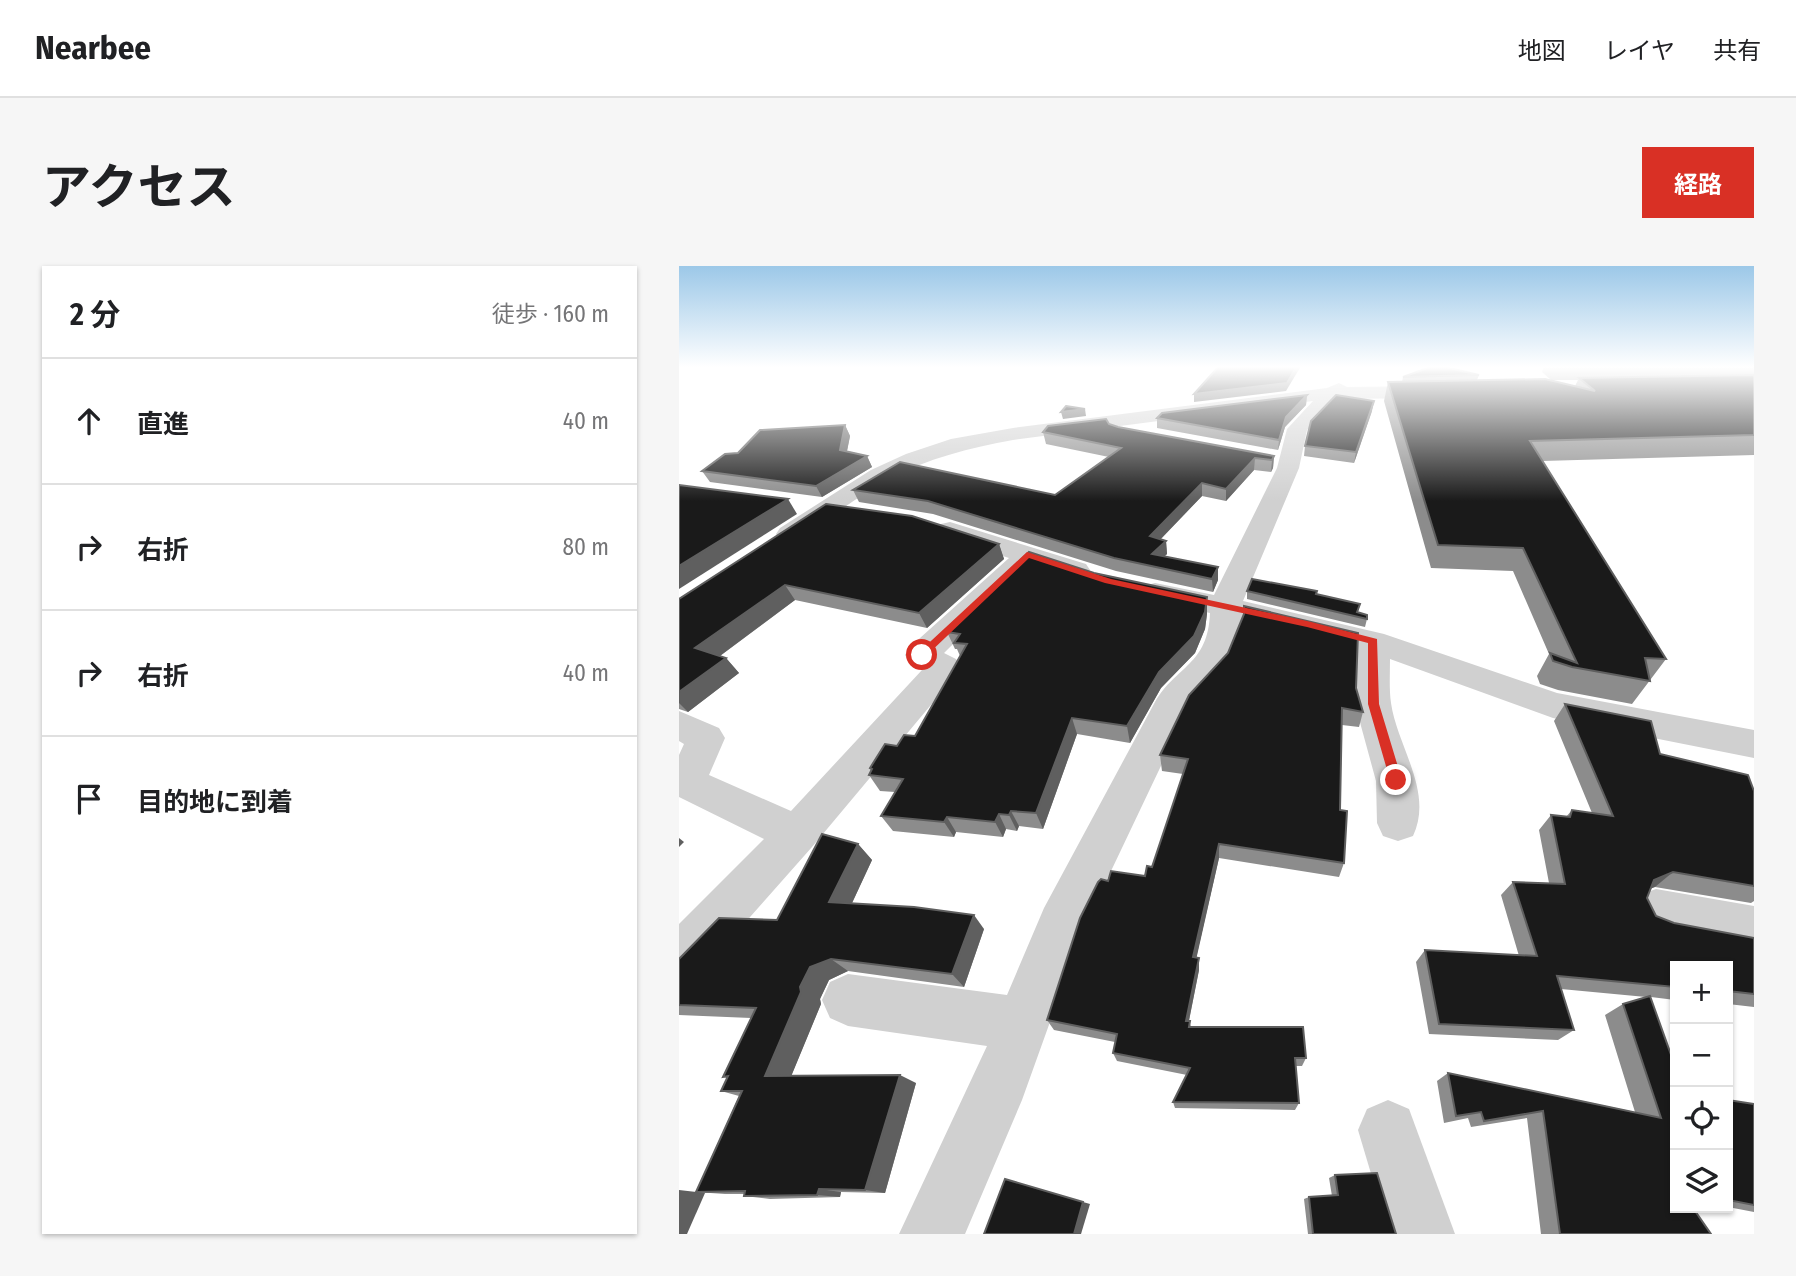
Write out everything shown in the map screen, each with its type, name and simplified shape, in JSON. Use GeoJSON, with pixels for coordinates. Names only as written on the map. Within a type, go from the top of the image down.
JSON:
{"type":"FeatureCollection","features":[{"type":"Feature","properties":{"kind":"street"},"geometry":{"type":"LineString","coordinates":[[772,544],[879,475],[914,459],[959,444],[1159,411]]}},
{"type":"Feature","properties":{"kind":"street"},"geometry":{"type":"LineString","coordinates":[[932,1234],[993,1100],[1061,924],[1173,702],[1208,668],[1225,629],[1225,608],[1233,584],[1276,497],[1276,459],[1297,429],[1314,411]]}},
{"type":"Feature","properties":{"kind":"street"},"geometry":{"type":"LineString","coordinates":[[1090,424],[1155,437]]}},
{"type":"Feature","properties":{"kind":"street"},"geometry":{"type":"LineString","coordinates":[[789,502],[870,513]]}},
{"type":"Feature","properties":{"kind":"street"},"geometry":{"type":"LineString","coordinates":[[923,521],[1115,582],[1307,624],[1373,642],[1553,705],[1745,754]]}},
{"type":"Feature","properties":{"kind":"street"},"geometry":{"type":"LineString","coordinates":[[682,952],[797,834],[944,667],[922,655],[1027,555]]}},
{"type":"Feature","properties":{"kind":"street"},"geometry":{"type":"LineString","coordinates":[[1373,642],[1373,704],[1396,780],[1398,823]]}},
{"type":"Feature","properties":{"kind":"street"},"geometry":{"type":"LineString","coordinates":[[679,725],[706,738],[686,782],[797,834]]}},
{"type":"Feature","properties":{"kind":"street"},"geometry":{"type":"LineString","coordinates":[[1656,911],[1754,929]]}},
{"type":"Feature","properties":{"kind":"street"},"geometry":{"type":"LineString","coordinates":[[848,1000],[1022,1024]]}},
{"type":"Feature","properties":{"kind":"street"},"geometry":{"type":"LineString","coordinates":[[1388,1130],[1422,1234]]}},
{"type":"Feature","properties":{"kind":"building"},"geometry":{"type":"Polygon","coordinates":[[[1292,411],[1286,417],[1279,440],[1157,418],[1162,413],[1292,411]]]}},
{"type":"Feature","properties":{"kind":"building"},"geometry":{"type":"Polygon","coordinates":[[[1320,411],[1370,411],[1356,452],[1305,446],[1311,421],[1320,411]]]}},
{"type":"Feature","properties":{"kind":"building"},"geometry":{"type":"Polygon","coordinates":[[[1397,411],[1754,411],[1754,435],[1530,441],[1666,659],[1645,658],[1650,681],[1553,661],[1550,653],[1577,663],[1523,548],[1438,545],[1397,411]]]}},
{"type":"Feature","properties":{"kind":"building"},"geometry":{"type":"Polygon","coordinates":[[[1106,419],[1109,424],[1118,427],[1274,456],[1272,460],[1255,458],[1226,489],[1202,483],[1150,536],[1166,541],[1152,554],[1218,567],[1212,579],[1114,558],[928,501],[853,490],[900,462],[1055,495],[1121,448],[1043,432],[1048,426],[1106,419]]]}},
{"type":"Feature","properties":{"kind":"building"},"geometry":{"type":"Polygon","coordinates":[[[845,425],[840,450],[867,456],[816,486],[702,471],[725,454],[738,453],[760,430],[845,425]]]}},
{"type":"Feature","properties":{"kind":"building"},"geometry":{"type":"Polygon","coordinates":[[[679,485],[788,499],[679,566],[679,485]]]}},
{"type":"Feature","properties":{"kind":"building"},"geometry":{"type":"Polygon","coordinates":[[[826,504],[912,516],[999,544],[919,613],[785,585],[695,648],[726,658],[679,692],[679,599],[826,504]]]}},
{"type":"Feature","properties":{"kind":"building"},"geometry":{"type":"Polygon","coordinates":[[[1029,552],[1094,573],[1207,597],[1205,612],[1194,636],[1159,672],[1127,726],[1072,718],[1036,813],[1011,811],[1009,815],[999,814],[995,822],[947,817],[944,822],[881,816],[903,779],[869,775],[872,769],[870,768],[885,744],[897,746],[904,735],[915,736],[967,644],[954,643],[960,634],[947,632],[1029,552]]]}},
{"type":"Feature","properties":{"kind":"building"},"geometry":{"type":"Polygon","coordinates":[[[1252,579],[1317,591],[1316,594],[1360,604],[1357,612],[1367,615],[1367,619],[1247,591],[1252,579]]]}},
{"type":"Feature","properties":{"kind":"building"},"geometry":{"type":"Polygon","coordinates":[[[1244,606],[1358,633],[1356,688],[1363,712],[1342,708],[1340,810],[1347,811],[1344,863],[1219,844],[1193,957],[1199,958],[1186,1021],[1190,1021],[1189,1027],[1303,1027],[1306,1058],[1295,1058],[1299,1103],[1173,1102],[1190,1068],[1113,1053],[1117,1034],[1047,1020],[1080,918],[1098,882],[1101,879],[1108,881],[1111,871],[1145,876],[1147,866],[1152,867],[1188,759],[1160,755],[1189,695],[1228,653],[1244,614],[1244,606]]]}},
{"type":"Feature","properties":{"kind":"building"},"geometry":{"type":"Polygon","coordinates":[[[1565,704],[1651,721],[1660,754],[1748,775],[1754,791],[1754,886],[1673,872],[1654,880],[1647,898],[1656,916],[1674,923],[1754,938],[1754,994],[1733,992],[1733,961],[1670,961],[1670,987],[1557,976],[1574,1030],[1439,1024],[1425,950],[1537,956],[1513,882],[1565,884],[1551,815],[1570,817],[1572,810],[1613,816],[1565,704]]]}},
{"type":"Feature","properties":{"kind":"building"},"geometry":{"type":"Polygon","coordinates":[[[822,834],[858,844],[829,902],[914,907],[974,915],[952,974],[831,959],[810,967],[800,987],[801,992],[765,1076],[900,1075],[865,1190],[819,1189],[817,1195],[744,1196],[745,1191],[696,1192],[742,1091],[721,1091],[728,1076],[723,1077],[756,1008],[679,1005],[679,959],[719,918],[777,920],[822,834]]]}},
{"type":"Feature","properties":{"kind":"building"},"geometry":{"type":"Polygon","coordinates":[[[1650,996],[1670,1052],[1670,1213],[1696,1213],[1711,1234],[1560,1234],[1543,1111],[1484,1121],[1481,1112],[1456,1116],[1448,1073],[1661,1118],[1623,1004],[1650,996]]]}},
{"type":"Feature","properties":{"kind":"building"},"geometry":{"type":"Polygon","coordinates":[[[1733,1101],[1754,1104],[1754,1205],[1733,1201],[1733,1101]]]}},
{"type":"Feature","properties":{"kind":"building"},"geometry":{"type":"Polygon","coordinates":[[[1377,1173],[1396,1234],[1313,1234],[1309,1197],[1338,1195],[1335,1175],[1377,1173]]]}},
{"type":"Feature","properties":{"kind":"building"},"geometry":{"type":"Polygon","coordinates":[[[1005,1179],[1083,1202],[1074,1234],[984,1234],[1005,1179]]]}},
{"type":"Feature","properties":{"kind":"route"},"geometry":{"type":"LineString","coordinates":[[922,655],[1027,555],[1108,581],[1307,624],[1373,642],[1373,704],[1396,780]]}}]}
